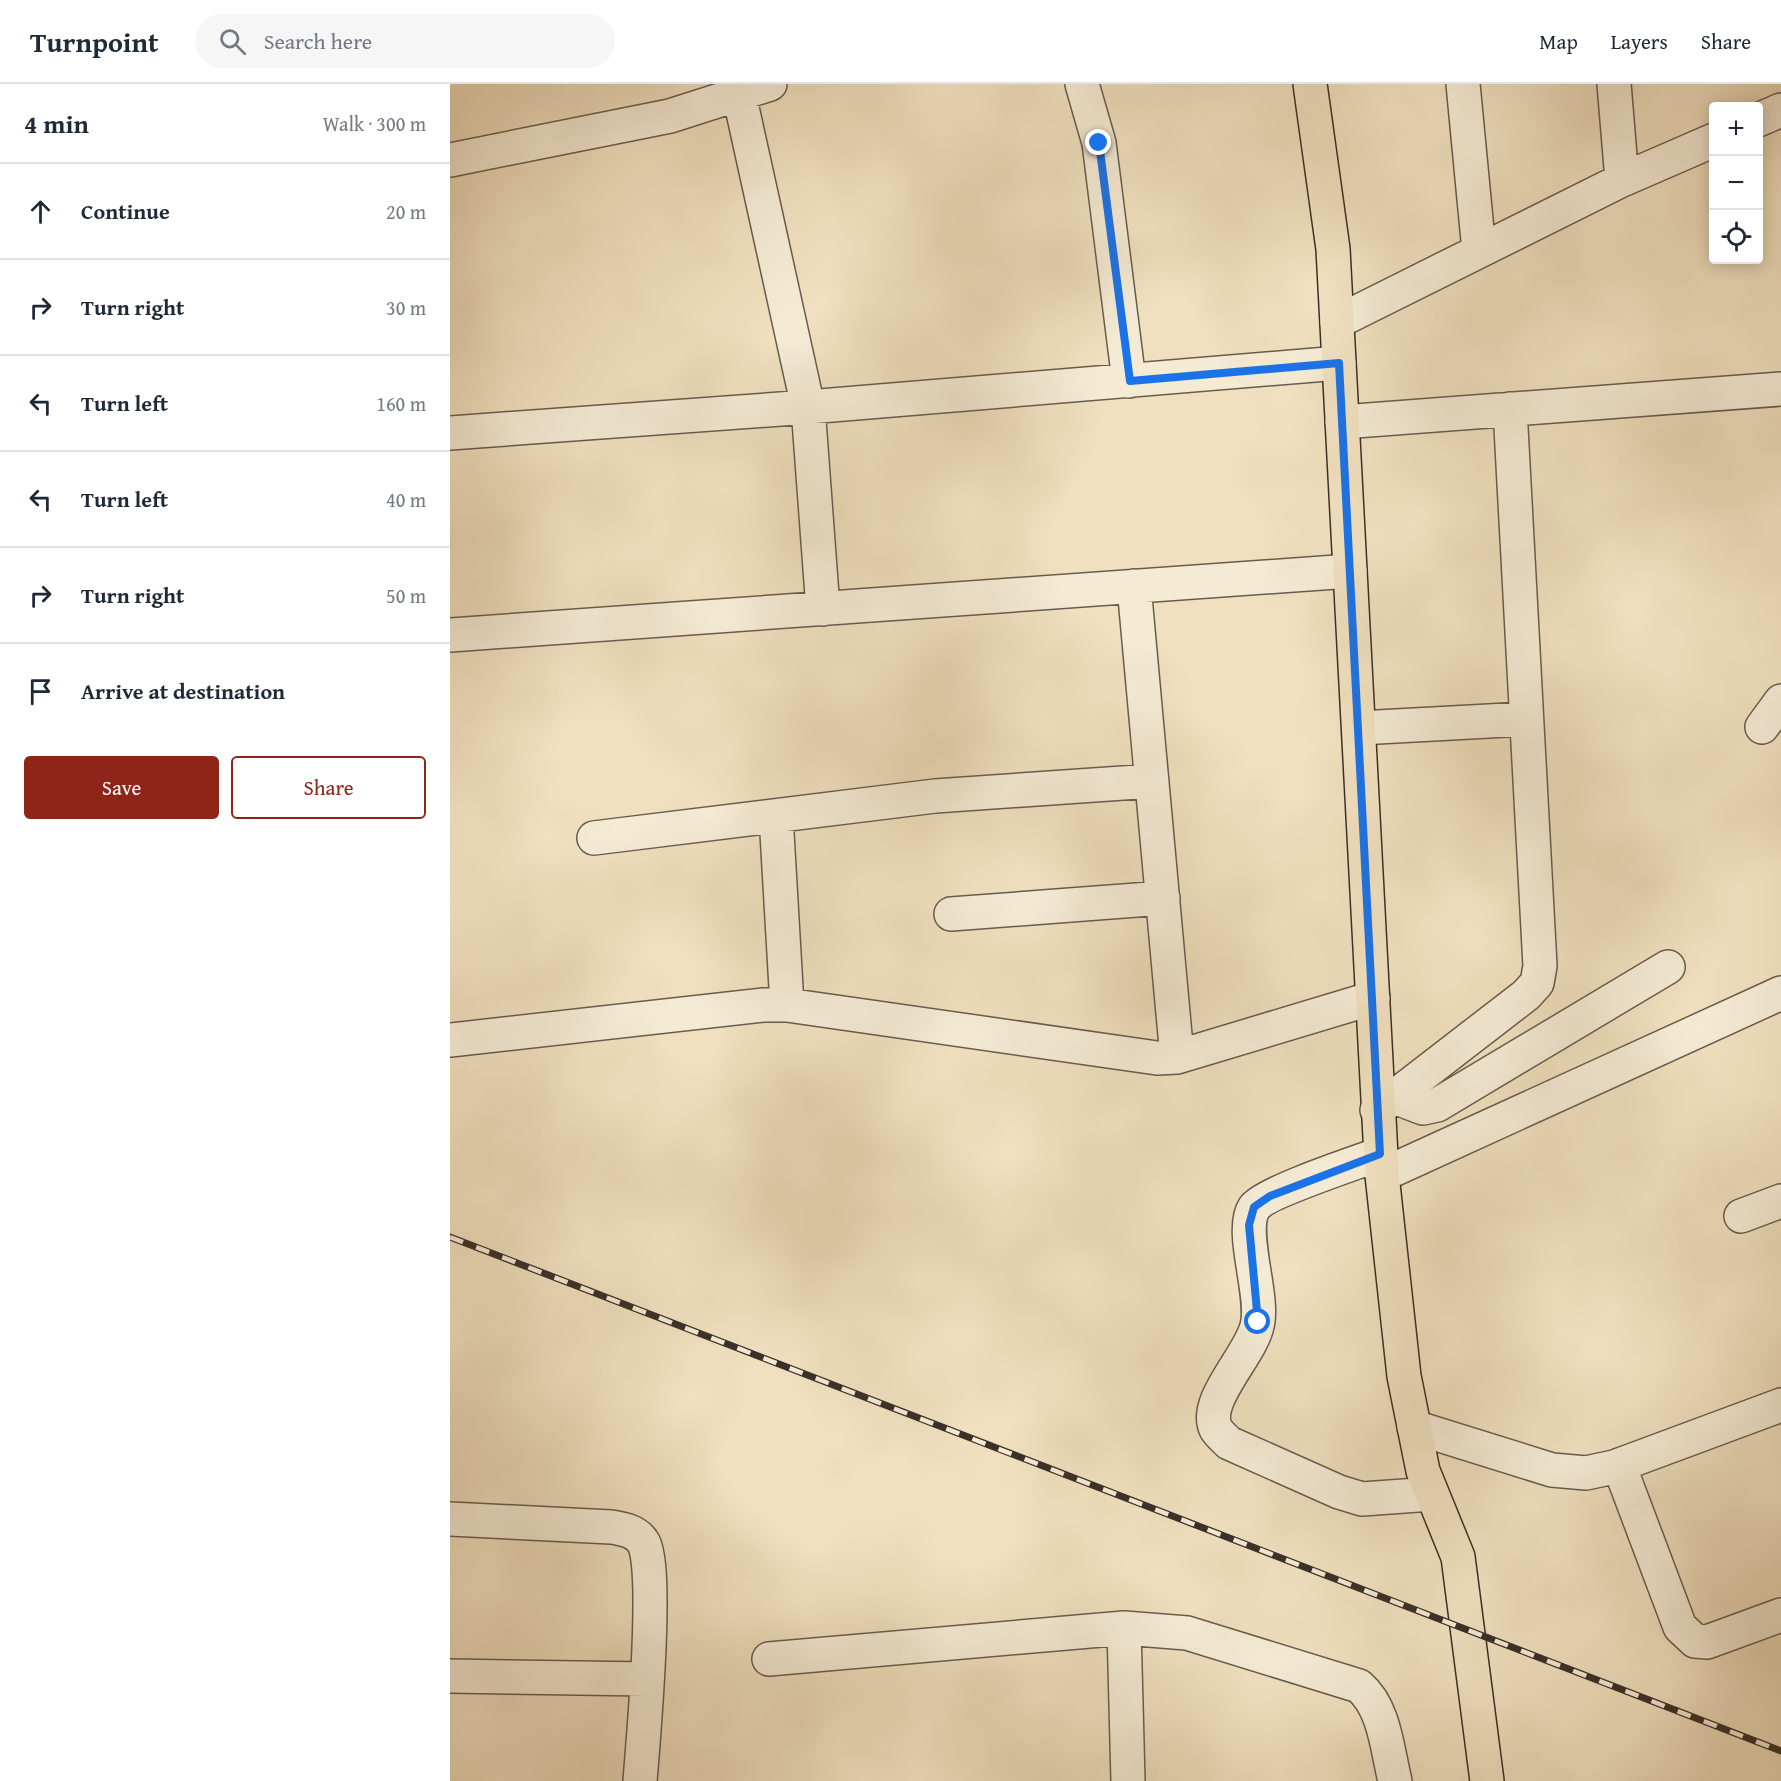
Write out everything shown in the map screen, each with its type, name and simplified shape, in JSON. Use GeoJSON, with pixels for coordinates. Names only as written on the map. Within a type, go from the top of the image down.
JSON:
{"type":"FeatureCollection","features":[{"type":"Feature","properties":{"kind":"main road"},"geometry":{"type":"LineString","coordinates":[[1310,84],[1333,249],[1373,998],[1385,1103],[1381,1164],[1404,1376],[1423,1471],[1458,1557],[1487,1781]]}},
{"type":"Feature","properties":{"kind":"street"},"geometry":{"type":"LineString","coordinates":[[450,160],[670,116],[770,84]]}},
{"type":"Feature","properties":{"kind":"street"},"geometry":{"type":"LineString","coordinates":[[1082,84],[1099,143],[1130,381]]}},
{"type":"Feature","properties":{"kind":"street"},"geometry":{"type":"LineString","coordinates":[[1463,84],[1479,251]]}},
{"type":"Feature","properties":{"kind":"street"},"geometry":{"type":"LineString","coordinates":[[1614,84],[1623,180]]}},
{"type":"Feature","properties":{"kind":"street"},"geometry":{"type":"LineString","coordinates":[[739,94],[808,408],[823,609]]}},
{"type":"Feature","properties":{"kind":"street"},"geometry":{"type":"LineString","coordinates":[[1763,118],[1781,110]]}},
{"type":"Feature","properties":{"kind":"street"},"geometry":{"type":"LineString","coordinates":[[1337,322],[1623,180],[1709,142]]}},
{"type":"Feature","properties":{"kind":"street"},"geometry":{"type":"LineString","coordinates":[[450,433],[808,408],[1339,363]]}},
{"type":"Feature","properties":{"kind":"street"},"geometry":{"type":"LineString","coordinates":[[1342,422],[1781,389]]}},
{"type":"Feature","properties":{"kind":"street"},"geometry":{"type":"LineString","coordinates":[[1385,1103],[1526,995],[1537,983],[1540,966],[1510,409]]}},
{"type":"Feature","properties":{"kind":"street"},"geometry":{"type":"LineString","coordinates":[[450,635],[1350,571]]}},
{"type":"Feature","properties":{"kind":"street"},"geometry":{"type":"LineString","coordinates":[[1134,586],[1177,1057]]}},
{"type":"Feature","properties":{"kind":"street"},"geometry":{"type":"LineString","coordinates":[[1762,727],[1781,701]]}},
{"type":"Feature","properties":{"kind":"street"},"geometry":{"type":"LineString","coordinates":[[1359,728],[1526,719]]}},
{"type":"Feature","properties":{"kind":"street"},"geometry":{"type":"LineString","coordinates":[[594,838],[935,796],[1152,781]]}},
{"type":"Feature","properties":{"kind":"street"},"geometry":{"type":"LineString","coordinates":[[776,816],[787,1005]]}},
{"type":"Feature","properties":{"kind":"street"},"geometry":{"type":"LineString","coordinates":[[951,914],[1163,898]]}},
{"type":"Feature","properties":{"kind":"street"},"geometry":{"type":"LineString","coordinates":[[1385,1103],[1423,1108],[1437,1105],[1668,967]]}},
{"type":"Feature","properties":{"kind":"street"},"geometry":{"type":"LineString","coordinates":[[1432,1494],[1362,1499],[1339,1492],[1229,1443],[1216,1429],[1213,1410],[1220,1393],[1253,1341],[1258,1322],[1249,1225],[1254,1207],[1270,1196],[1381,1164],[1781,994]]}},
{"type":"Feature","properties":{"kind":"street"},"geometry":{"type":"LineString","coordinates":[[450,1040],[764,1005],[787,1005],[1157,1058],[1177,1057],[1373,998]]}},
{"type":"Feature","properties":{"kind":"street"},"geometry":{"type":"LineString","coordinates":[[1741,1216],[1781,1201]]}},
{"type":"Feature","properties":{"kind":"street"},"geometry":{"type":"LineString","coordinates":[[1413,1427],[1552,1470],[1586,1473],[1619,1465],[1781,1404]]}},
{"type":"Feature","properties":{"kind":"street"},"geometry":{"type":"LineString","coordinates":[[1619,1465],[1680,1628],[1695,1641],[1707,1642],[1781,1615]]}},
{"type":"Feature","properties":{"kind":"street"},"geometry":{"type":"LineString","coordinates":[[450,1520],[611,1527],[629,1530],[643,1542],[650,1561],[647,1679],[640,1781]]}},
{"type":"Feature","properties":{"kind":"street"},"geometry":{"type":"LineString","coordinates":[[1124,1628],[1128,1781]]}},
{"type":"Feature","properties":{"kind":"street"},"geometry":{"type":"LineString","coordinates":[[769,1659],[1124,1628],[1187,1633],[1359,1686],[1371,1696],[1378,1711],[1395,1781]]}},
{"type":"Feature","properties":{"kind":"street"},"geometry":{"type":"LineString","coordinates":[[450,1676],[647,1679]]}},
{"type":"Feature","properties":{"kind":"railway"},"geometry":{"type":"LineString","coordinates":[[450,1237],[1781,1751]]}},
{"type":"Feature","properties":{"kind":"route"},"geometry":{"type":"LineString","coordinates":[[1099,143],[1130,381],[1339,363],[1380,1154],[1270,1196],[1254,1207],[1249,1225],[1258,1299],[1258,1322]]}}]}
